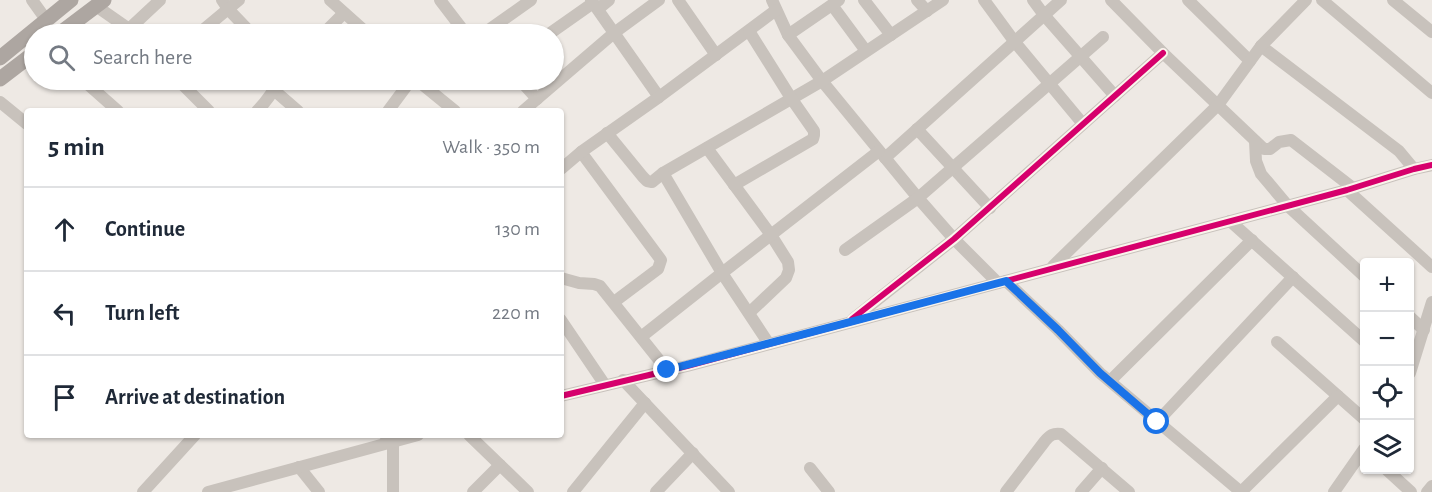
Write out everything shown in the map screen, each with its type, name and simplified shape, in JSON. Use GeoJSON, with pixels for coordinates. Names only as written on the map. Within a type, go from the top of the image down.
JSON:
{"type":"FeatureCollection","features":[{"type":"Feature","properties":{"kind":"main road"},"geometry":{"type":"LineString","coordinates":[[43,24],[71,0]]}},
{"type":"Feature","properties":{"kind":"main road"},"geometry":{"type":"LineString","coordinates":[[72,24],[100,3]]}},
{"type":"Feature","properties":{"kind":"main road"},"geometry":{"type":"LineString","coordinates":[[0,58],[24,39]]}},
{"type":"Feature","properties":{"kind":"main road"},"geometry":{"type":"LineString","coordinates":[[0,79],[24,61]]}},
{"type":"Feature","properties":{"kind":"street"},"geometry":{"type":"LineString","coordinates":[[32,0],[47,21]]}},
{"type":"Feature","properties":{"kind":"street"},"geometry":{"type":"LineString","coordinates":[[139,24],[160,0]]}},
{"type":"Feature","properties":{"kind":"street"},"geometry":{"type":"LineString","coordinates":[[207,24],[225,4],[239,0]]}},
{"type":"Feature","properties":{"kind":"street"},"geometry":{"type":"LineString","coordinates":[[330,0],[357,24]]}},
{"type":"Feature","properties":{"kind":"street"},"geometry":{"type":"LineString","coordinates":[[440,0],[458,24]]}},
{"type":"Feature","properties":{"kind":"street"},"geometry":{"type":"LineString","coordinates":[[564,24],[594,4],[609,0]]}},
{"type":"Feature","properties":{"kind":"street"},"geometry":{"type":"LineString","coordinates":[[564,76],[614,33],[659,0]]}},
{"type":"Feature","properties":{"kind":"street"},"geometry":{"type":"LineString","coordinates":[[678,0],[716,55]]}},
{"type":"Feature","properties":{"kind":"street"},"geometry":{"type":"LineString","coordinates":[[864,0],[891,34]]}},
{"type":"Feature","properties":{"kind":"street"},"geometry":{"type":"LineString","coordinates":[[917,0],[927,11]]}},
{"type":"Feature","properties":{"kind":"street"},"geometry":{"type":"LineString","coordinates":[[608,133],[647,181],[652,182],[663,173],[822,81],[943,0]]}},
{"type":"Feature","properties":{"kind":"street"},"geometry":{"type":"LineString","coordinates":[[984,0],[1014,41],[1083,124]]}},
{"type":"Feature","properties":{"kind":"street"},"geometry":{"type":"LineString","coordinates":[[1033,0],[1115,96]]}},
{"type":"Feature","properties":{"kind":"street"},"geometry":{"type":"LineString","coordinates":[[641,337],[771,235],[917,129],[1061,0]]}},
{"type":"Feature","properties":{"kind":"street"},"geometry":{"type":"LineString","coordinates":[[1111,0],[1264,149],[1270,149],[1280,141],[1291,140],[1350,189],[1432,267]]}},
{"type":"Feature","properties":{"kind":"street"},"geometry":{"type":"LineString","coordinates":[[1188,0],[1250,61]]}},
{"type":"Feature","properties":{"kind":"street"},"geometry":{"type":"LineString","coordinates":[[1051,268],[1218,105],[1261,46],[1306,0]]}},
{"type":"Feature","properties":{"kind":"street"},"geometry":{"type":"LineString","coordinates":[[1322,0],[1432,93]]}},
{"type":"Feature","properties":{"kind":"street"},"geometry":{"type":"LineString","coordinates":[[1393,0],[1432,32]]}},
{"type":"Feature","properties":{"kind":"street"},"geometry":{"type":"LineString","coordinates":[[496,24],[525,2]]}},
{"type":"Feature","properties":{"kind":"street"},"geometry":{"type":"LineString","coordinates":[[100,3],[123,24]]}},
{"type":"Feature","properties":{"kind":"street"},"geometry":{"type":"LineString","coordinates":[[788,35],[836,3],[866,51]]}},
{"type":"Feature","properties":{"kind":"street"},"geometry":{"type":"LineString","coordinates":[[225,4],[243,24]]}},
{"type":"Feature","properties":{"kind":"street"},"geometry":{"type":"LineString","coordinates":[[594,4],[659,96]]}},
{"type":"Feature","properties":{"kind":"street"},"geometry":{"type":"LineString","coordinates":[[564,166],[749,31],[774,5],[788,35],[822,81],[954,239],[1110,381],[1241,492],[1338,396]]}},
{"type":"Feature","properties":{"kind":"street"},"geometry":{"type":"LineString","coordinates":[[333,24],[344,13]]}},
{"type":"Feature","properties":{"kind":"street"},"geometry":{"type":"LineString","coordinates":[[734,185],[813,139],[814,135],[814,130],[749,31]]}},
{"type":"Feature","properties":{"kind":"street"},"geometry":{"type":"LineString","coordinates":[[845,250],[918,198],[1103,37]]}},
{"type":"Feature","properties":{"kind":"street"},"geometry":{"type":"LineString","coordinates":[[1261,46],[1399,151],[1414,169]]}},
{"type":"Feature","properties":{"kind":"street"},"geometry":{"type":"LineString","coordinates":[[847,323],[954,239],[1163,53]]}},
{"type":"Feature","properties":{"kind":"street"},"geometry":{"type":"LineString","coordinates":[[94,90],[115,108]]}},
{"type":"Feature","properties":{"kind":"street"},"geometry":{"type":"LineString","coordinates":[[188,90],[206,108]]}},
{"type":"Feature","properties":{"kind":"street"},"geometry":{"type":"LineString","coordinates":[[260,108],[274,90]]}},
{"type":"Feature","properties":{"kind":"street"},"geometry":{"type":"LineString","coordinates":[[281,90],[296,108]]}},
{"type":"Feature","properties":{"kind":"street"},"geometry":{"type":"LineString","coordinates":[[390,108],[404,90]]}},
{"type":"Feature","properties":{"kind":"street"},"geometry":{"type":"LineString","coordinates":[[434,90],[452,108]]}},
{"type":"Feature","properties":{"kind":"street"},"geometry":{"type":"LineString","coordinates":[[529,90],[537,99]]}},
{"type":"Feature","properties":{"kind":"street"},"geometry":{"type":"LineString","coordinates":[[526,108],[548,90]]}},
{"type":"Feature","properties":{"kind":"street"},"geometry":{"type":"LineString","coordinates":[[0,102],[24,122]]}},
{"type":"Feature","properties":{"kind":"street"},"geometry":{"type":"LineString","coordinates":[[917,129],[990,208]]}},
{"type":"Feature","properties":{"kind":"street"},"geometry":{"type":"LineString","coordinates":[[1255,141],[1256,161],[1261,174],[1288,206],[1360,271]]}},
{"type":"Feature","properties":{"kind":"street"},"geometry":{"type":"LineString","coordinates":[[707,147],[788,262],[789,270],[786,278],[749,313]]}},
{"type":"Feature","properties":{"kind":"street"},"geometry":{"type":"LineString","coordinates":[[581,152],[661,260],[658,269],[614,302]]}},
{"type":"Feature","properties":{"kind":"street"},"geometry":{"type":"LineString","coordinates":[[564,395],[769,344],[1288,206],[1432,165]]}},
{"type":"Feature","properties":{"kind":"street"},"geometry":{"type":"LineString","coordinates":[[663,173],[722,273],[769,344]]}},
{"type":"Feature","properties":{"kind":"street"},"geometry":{"type":"LineString","coordinates":[[1230,221],[1360,337]]}},
{"type":"Feature","properties":{"kind":"street"},"geometry":{"type":"LineString","coordinates":[[1110,381],[1252,240]]}},
{"type":"Feature","properties":{"kind":"street"},"geometry":{"type":"LineString","coordinates":[[1157,422],[1293,277]]}},
{"type":"Feature","properties":{"kind":"street"},"geometry":{"type":"LineString","coordinates":[[564,279],[600,286],[667,370]]}},
{"type":"Feature","properties":{"kind":"street"},"geometry":{"type":"LineString","coordinates":[[1412,366],[1432,302]]}},
{"type":"Feature","properties":{"kind":"street"},"geometry":{"type":"LineString","coordinates":[[1414,321],[1424,330]]}},
{"type":"Feature","properties":{"kind":"street"},"geometry":{"type":"LineString","coordinates":[[564,324],[605,385]]}},
{"type":"Feature","properties":{"kind":"street"},"geometry":{"type":"LineString","coordinates":[[1277,342],[1360,415]]}},
{"type":"Feature","properties":{"kind":"street"},"geometry":{"type":"LineString","coordinates":[[623,380],[729,492]]}},
{"type":"Feature","properties":{"kind":"street"},"geometry":{"type":"LineString","coordinates":[[573,492],[645,403]]}},
{"type":"Feature","properties":{"kind":"street"},"geometry":{"type":"LineString","coordinates":[[1012,490],[1045,441],[1055,433],[1061,434],[1129,492]]}},
{"type":"Feature","properties":{"kind":"street"},"geometry":{"type":"LineString","coordinates":[[143,492],[192,438]]}},
{"type":"Feature","properties":{"kind":"street"},"geometry":{"type":"LineString","coordinates":[[208,492],[299,467],[389,438],[393,492]]}},
{"type":"Feature","properties":{"kind":"street"},"geometry":{"type":"LineString","coordinates":[[472,438],[528,492]]}},
{"type":"Feature","properties":{"kind":"street"},"geometry":{"type":"LineString","coordinates":[[656,492],[693,453]]}},
{"type":"Feature","properties":{"kind":"street"},"geometry":{"type":"LineString","coordinates":[[1334,492],[1360,456]]}},
{"type":"Feature","properties":{"kind":"street"},"geometry":{"type":"LineString","coordinates":[[473,492],[500,465]]}},
{"type":"Feature","properties":{"kind":"street"},"geometry":{"type":"LineString","coordinates":[[299,467],[318,492]]}},
{"type":"Feature","properties":{"kind":"street"},"geometry":{"type":"LineString","coordinates":[[810,468],[829,492]]}},
{"type":"Feature","properties":{"kind":"street"},"geometry":{"type":"LineString","coordinates":[[1081,492],[1102,468]]}},
{"type":"Feature","properties":{"kind":"street"},"geometry":{"type":"LineString","coordinates":[[1391,474],[1411,492]]}},
{"type":"Feature","properties":{"kind":"street"},"geometry":{"type":"LineString","coordinates":[[1427,492],[1432,486]]}},
{"type":"Feature","properties":{"kind":"cycle path"},"geometry":{"type":"LineString","coordinates":[[852,319],[954,239],[1163,53]]}},
{"type":"Feature","properties":{"kind":"cycle path"},"geometry":{"type":"LineString","coordinates":[[564,395],[687,366],[1347,190],[1432,165]]}},
{"type":"Feature","properties":{"kind":"route"},"geometry":{"type":"LineString","coordinates":[[667,370],[1006,281],[1100,373],[1157,422]]}}]}
